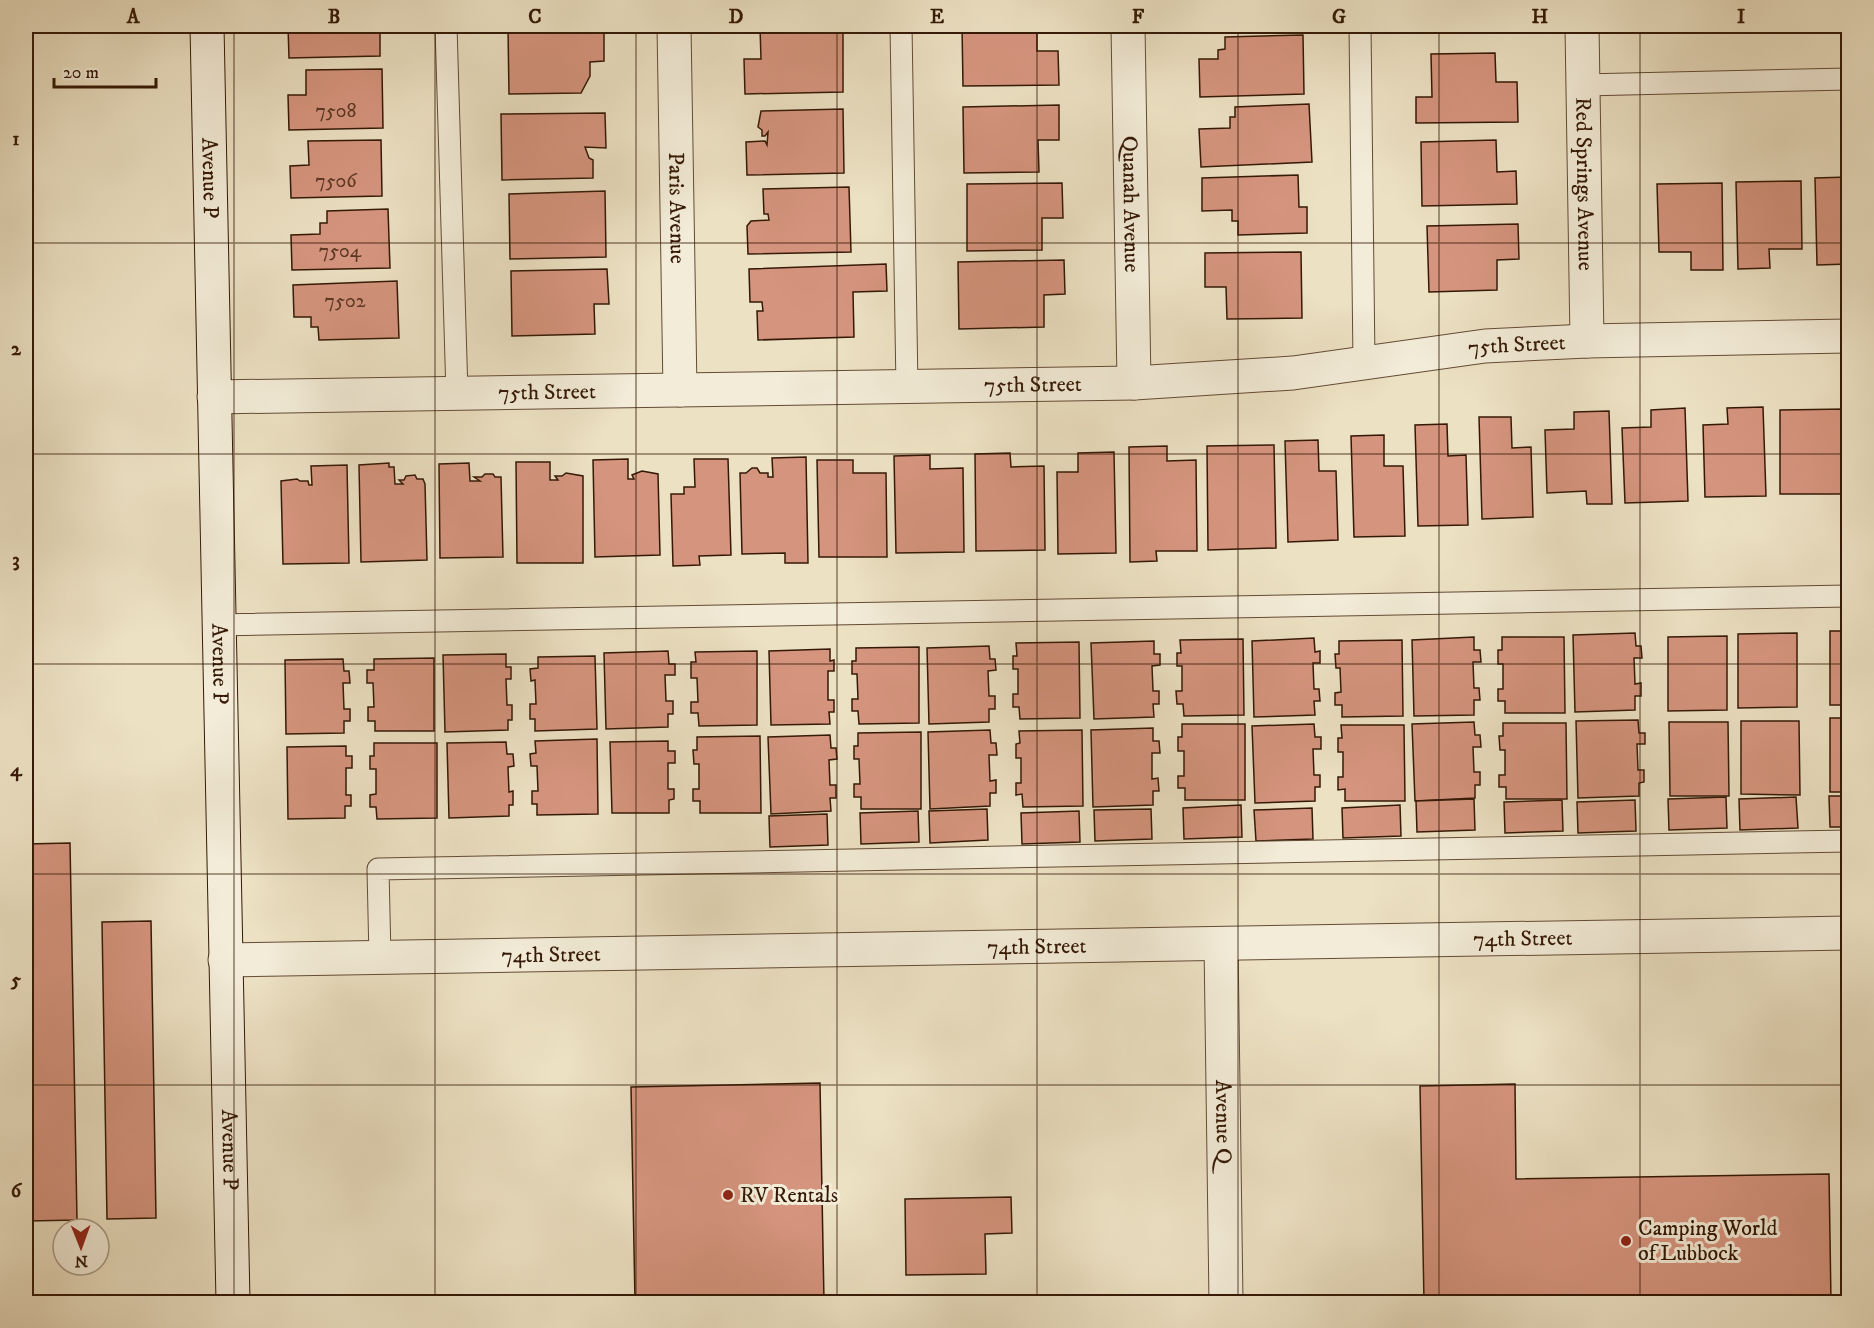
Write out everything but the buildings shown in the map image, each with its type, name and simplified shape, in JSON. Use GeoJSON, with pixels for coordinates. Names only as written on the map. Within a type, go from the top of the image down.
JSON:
{"type":"FeatureCollection","features":[{"type":"Feature","properties":{"kind":"street","name":"Avenue P"},"geometry":{"type":"LineString","coordinates":[[207,26],[233,1302]]}},
{"type":"Feature","properties":{"kind":"street","name":"Paris Avenue"},"geometry":{"type":"LineString","coordinates":[[674,26],[680,390]]}},
{"type":"Feature","properties":{"kind":"street","name":"Quanah Avenue"},"geometry":{"type":"LineString","coordinates":[[1128,26],[1134,383]]}},
{"type":"Feature","properties":{"kind":"street","name":"Red Springs Avenue"},"geometry":{"type":"LineString","coordinates":[[1582,26],[1587,341]]}},
{"type":"Feature","properties":{"kind":"street","name":"75th Street"},"geometry":{"type":"LineString","coordinates":[[214,397],[1134,383],[1293,373],[1485,346],[1587,341],[1848,336]]}},
{"type":"Feature","properties":{"kind":"street","name":"74th Street"},"geometry":{"type":"LineString","coordinates":[[225,960],[1848,933]]}},
{"type":"Feature","properties":{"kind":"street","name":"Avenue Q"},"geometry":{"type":"LineString","coordinates":[[1221,944],[1226,1302]]}},
{"type":"Feature","properties":{"kind":"lane"},"geometry":{"type":"LineString","coordinates":[[447,26],[457,394]]}},
{"type":"Feature","properties":{"kind":"lane"},"geometry":{"type":"LineString","coordinates":[[901,26],[907,387]]}},
{"type":"Feature","properties":{"kind":"lane"},"geometry":{"type":"LineString","coordinates":[[1360,26],[1364,362]]}},
{"type":"Feature","properties":{"kind":"lane"},"geometry":{"type":"LineString","coordinates":[[1583,85],[1848,79]]}},
{"type":"Feature","properties":{"kind":"lane"},"geometry":{"type":"LineString","coordinates":[[218,625],[1848,596]]}},
{"type":"Feature","properties":{"kind":"lane"},"geometry":{"type":"LineString","coordinates":[[380,958],[378,869],[1848,841]]}},
{"type":"Feature","properties":{"kind":"place","name":"RV Rentals"},"geometry":{"type":"Point","coordinates":[728,1195]}},
{"type":"Feature","properties":{"kind":"place","name":"Camping World of Lubbock"},"geometry":{"type":"Point","coordinates":[1626,1241]}}]}
